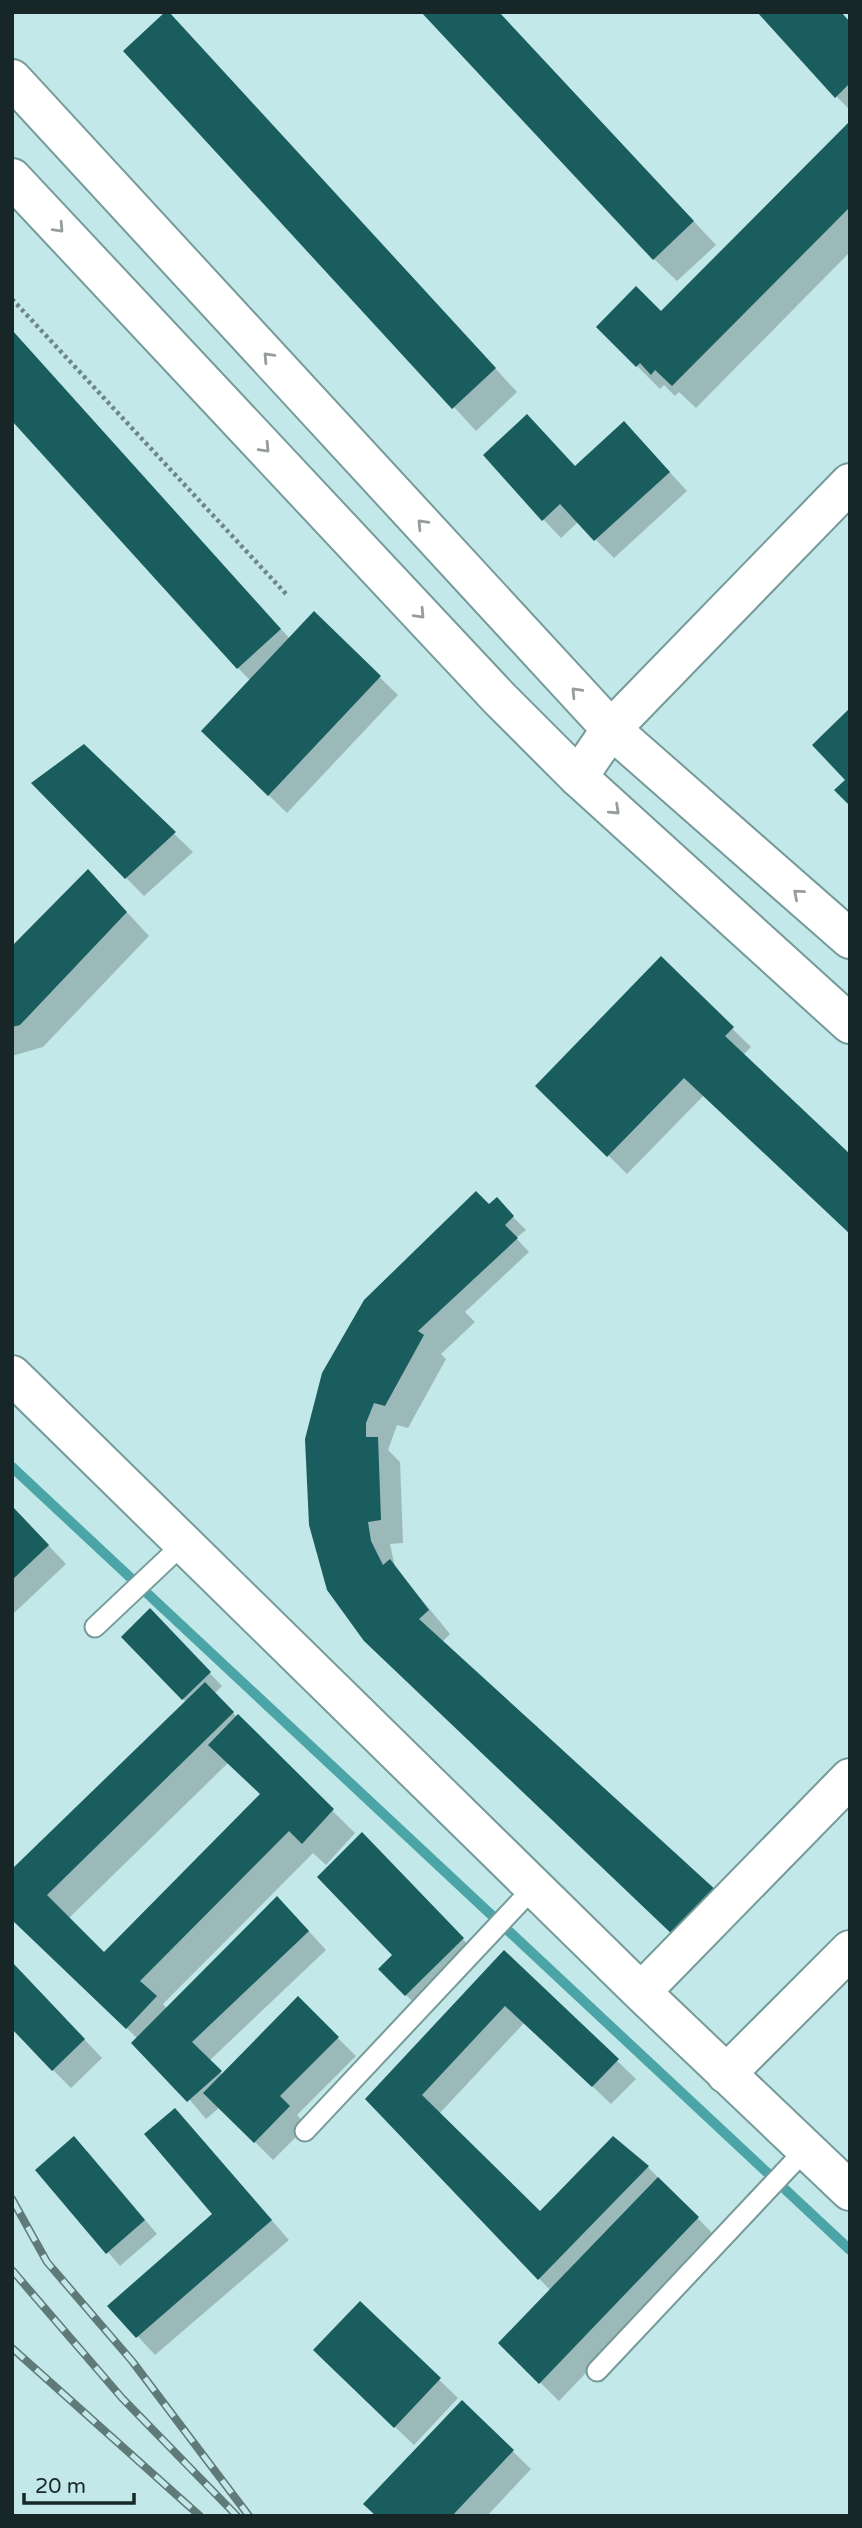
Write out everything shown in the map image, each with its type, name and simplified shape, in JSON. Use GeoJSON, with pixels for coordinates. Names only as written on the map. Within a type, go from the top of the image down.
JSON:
{"type":"FeatureCollection","features":[{"type":"Feature","properties":{"kind":"main road"},"geometry":{"type":"LineString","coordinates":[[12,79],[611,730],[850,939]]}},
{"type":"Feature","properties":{"kind":"main road"},"geometry":{"type":"LineString","coordinates":[[12,178],[499,698],[578,777],[850,1024]]}},
{"type":"Feature","properties":{"kind":"main road"},"geometry":{"type":"LineString","coordinates":[[578,777],[611,730],[850,483]]}},
{"type":"Feature","properties":{"kind":"main road"},"geometry":{"type":"LineString","coordinates":[[12,1375],[176,1551],[524,1897],[641,1992],[726,2074],[798,2158],[850,2192]]}},
{"type":"Feature","properties":{"kind":"main road"},"geometry":{"type":"LineString","coordinates":[[641,1992],[850,1777]]}},
{"type":"Feature","properties":{"kind":"main road"},"geometry":{"type":"LineString","coordinates":[[726,2074],[850,1950]]}},
{"type":"Feature","properties":{"kind":"lane"},"geometry":{"type":"LineString","coordinates":[[95,1627],[126,1601],[176,1551]]}},
{"type":"Feature","properties":{"kind":"lane"},"geometry":{"type":"LineString","coordinates":[[305,2130],[524,1897]]}},
{"type":"Feature","properties":{"kind":"lane"},"geometry":{"type":"LineString","coordinates":[[597,2371],[798,2158]]}},
{"type":"Feature","properties":{"kind":"path"},"geometry":{"type":"LineString","coordinates":[[12,299],[287,595]]}},
{"type":"Feature","properties":{"kind":"building"},"geometry":{"type":"Polygon","coordinates":[[[165,12],[169,12],[496,368],[452,409],[123,51],[165,12]]]}},
{"type":"Feature","properties":{"kind":"building"},"geometry":{"type":"Polygon","coordinates":[[[421,12],[499,12],[694,221],[653,260],[421,12]]]}},
{"type":"Feature","properties":{"kind":"building"},"geometry":{"type":"Polygon","coordinates":[[[757,12],[841,12],[850,22],[850,83],[835,98],[757,12]]]}},
{"type":"Feature","properties":{"kind":"building"},"geometry":{"type":"Polygon","coordinates":[[[850,121],[850,207],[672,386],[655,370],[651,375],[640,363],[636,367],[596,327],[636,286],[661,311],[850,121]]]}},
{"type":"Feature","properties":{"kind":"building"},"geometry":{"type":"Polygon","coordinates":[[[12,330],[281,629],[237,669],[12,421],[12,330]]]}},
{"type":"Feature","properties":{"kind":"building"},"geometry":{"type":"Polygon","coordinates":[[[527,414],[575,466],[624,421],[670,472],[594,541],[560,504],[542,521],[483,455],[527,414]]]}},
{"type":"Feature","properties":{"kind":"building"},"geometry":{"type":"Polygon","coordinates":[[[314,611],[381,676],[268,796],[201,731],[314,611]]]}},
{"type":"Feature","properties":{"kind":"building"},"geometry":{"type":"Polygon","coordinates":[[[850,708],[850,806],[834,790],[845,780],[812,745],[850,708]]]}},
{"type":"Feature","properties":{"kind":"building"},"geometry":{"type":"Polygon","coordinates":[[[84,744],[176,832],[125,879],[31,783],[84,744]]]}},
{"type":"Feature","properties":{"kind":"building"},"geometry":{"type":"Polygon","coordinates":[[[88,869],[127,912],[20,1025],[12,1027],[12,946],[88,869]]]}},
{"type":"Feature","properties":{"kind":"building"},"geometry":{"type":"Polygon","coordinates":[[[661,956],[734,1027],[725,1036],[850,1154],[850,1234],[684,1078],[607,1157],[535,1086],[661,956]]]}},
{"type":"Feature","properties":{"kind":"building"},"geometry":{"type":"Polygon","coordinates":[[[476,1191],[489,1204],[497,1197],[514,1216],[505,1225],[518,1238],[418,1331],[424,1335],[385,1406],[374,1403],[366,1423],[366,1437],[378,1437],[381,1520],[368,1522],[371,1541],[383,1565],[390,1559],[429,1610],[419,1619],[718,1892],[675,1937],[364,1641],[327,1590],[309,1525],[305,1439],[322,1373],[364,1300],[476,1191]]]}},
{"type":"Feature","properties":{"kind":"building"},"geometry":{"type":"Polygon","coordinates":[[[12,1506],[49,1545],[12,1580],[12,1506]]]}},
{"type":"Feature","properties":{"kind":"building"},"geometry":{"type":"Polygon","coordinates":[[[150,1608],[211,1672],[182,1700],[121,1637],[150,1608]]]}},
{"type":"Feature","properties":{"kind":"building"},"geometry":{"type":"Polygon","coordinates":[[[205,1682],[234,1712],[47,1895],[104,1952],[260,1794],[208,1745],[238,1714],[334,1809],[302,1844],[289,1831],[140,1981],[157,1996],[126,2029],[12,1920],[12,1869],[205,1682]]]}},
{"type":"Feature","properties":{"kind":"building"},"geometry":{"type":"Polygon","coordinates":[[[362,1832],[464,1938],[405,1996],[378,1969],[392,1955],[317,1877],[362,1832]]]}},
{"type":"Feature","properties":{"kind":"building"},"geometry":{"type":"Polygon","coordinates":[[[277,1896],[309,1931],[192,2042],[222,2071],[187,2102],[131,2043],[277,1896]]]}},
{"type":"Feature","properties":{"kind":"building"},"geometry":{"type":"Polygon","coordinates":[[[504,1950],[619,2059],[592,2087],[505,2006],[422,2095],[540,2211],[613,2136],[649,2166],[538,2280],[365,2099],[504,1950]]]}},
{"type":"Feature","properties":{"kind":"building"},"geometry":{"type":"Polygon","coordinates":[[[12,1962],[85,2039],[52,2071],[12,2029],[12,1962]]]}},
{"type":"Feature","properties":{"kind":"building"},"geometry":{"type":"Polygon","coordinates":[[[298,1996],[339,2037],[280,2096],[290,2106],[254,2143],[203,2093],[298,1996]]]}},
{"type":"Feature","properties":{"kind":"building"},"geometry":{"type":"Polygon","coordinates":[[[175,2108],[272,2220],[136,2338],[107,2306],[212,2214],[144,2134],[175,2108]]]}},
{"type":"Feature","properties":{"kind":"building"},"geometry":{"type":"Polygon","coordinates":[[[74,2136],[145,2220],[106,2254],[35,2170],[74,2136]]]}},
{"type":"Feature","properties":{"kind":"building"},"geometry":{"type":"Polygon","coordinates":[[[658,2177],[699,2217],[539,2384],[498,2343],[658,2177]]]}},
{"type":"Feature","properties":{"kind":"building"},"geometry":{"type":"Polygon","coordinates":[[[360,2301],[441,2378],[394,2428],[313,2350],[360,2301]]]}},
{"type":"Feature","properties":{"kind":"building"},"geometry":{"type":"Polygon","coordinates":[[[462,2400],[514,2450],[452,2516],[376,2516],[363,2504],[462,2400]]]}},
{"type":"Feature","properties":{"kind":"waterway"},"geometry":{"type":"LineString","coordinates":[[12,1467],[850,2250]]}},
{"type":"Feature","properties":{"kind":"railway"},"geometry":{"type":"LineString","coordinates":[[12,2199],[47,2262],[132,2361],[249,2516]]}},
{"type":"Feature","properties":{"kind":"railway"},"geometry":{"type":"LineString","coordinates":[[12,2270],[122,2398],[237,2516]]}},
{"type":"Feature","properties":{"kind":"railway"},"geometry":{"type":"LineString","coordinates":[[12,2348],[200,2516]]}}]}
